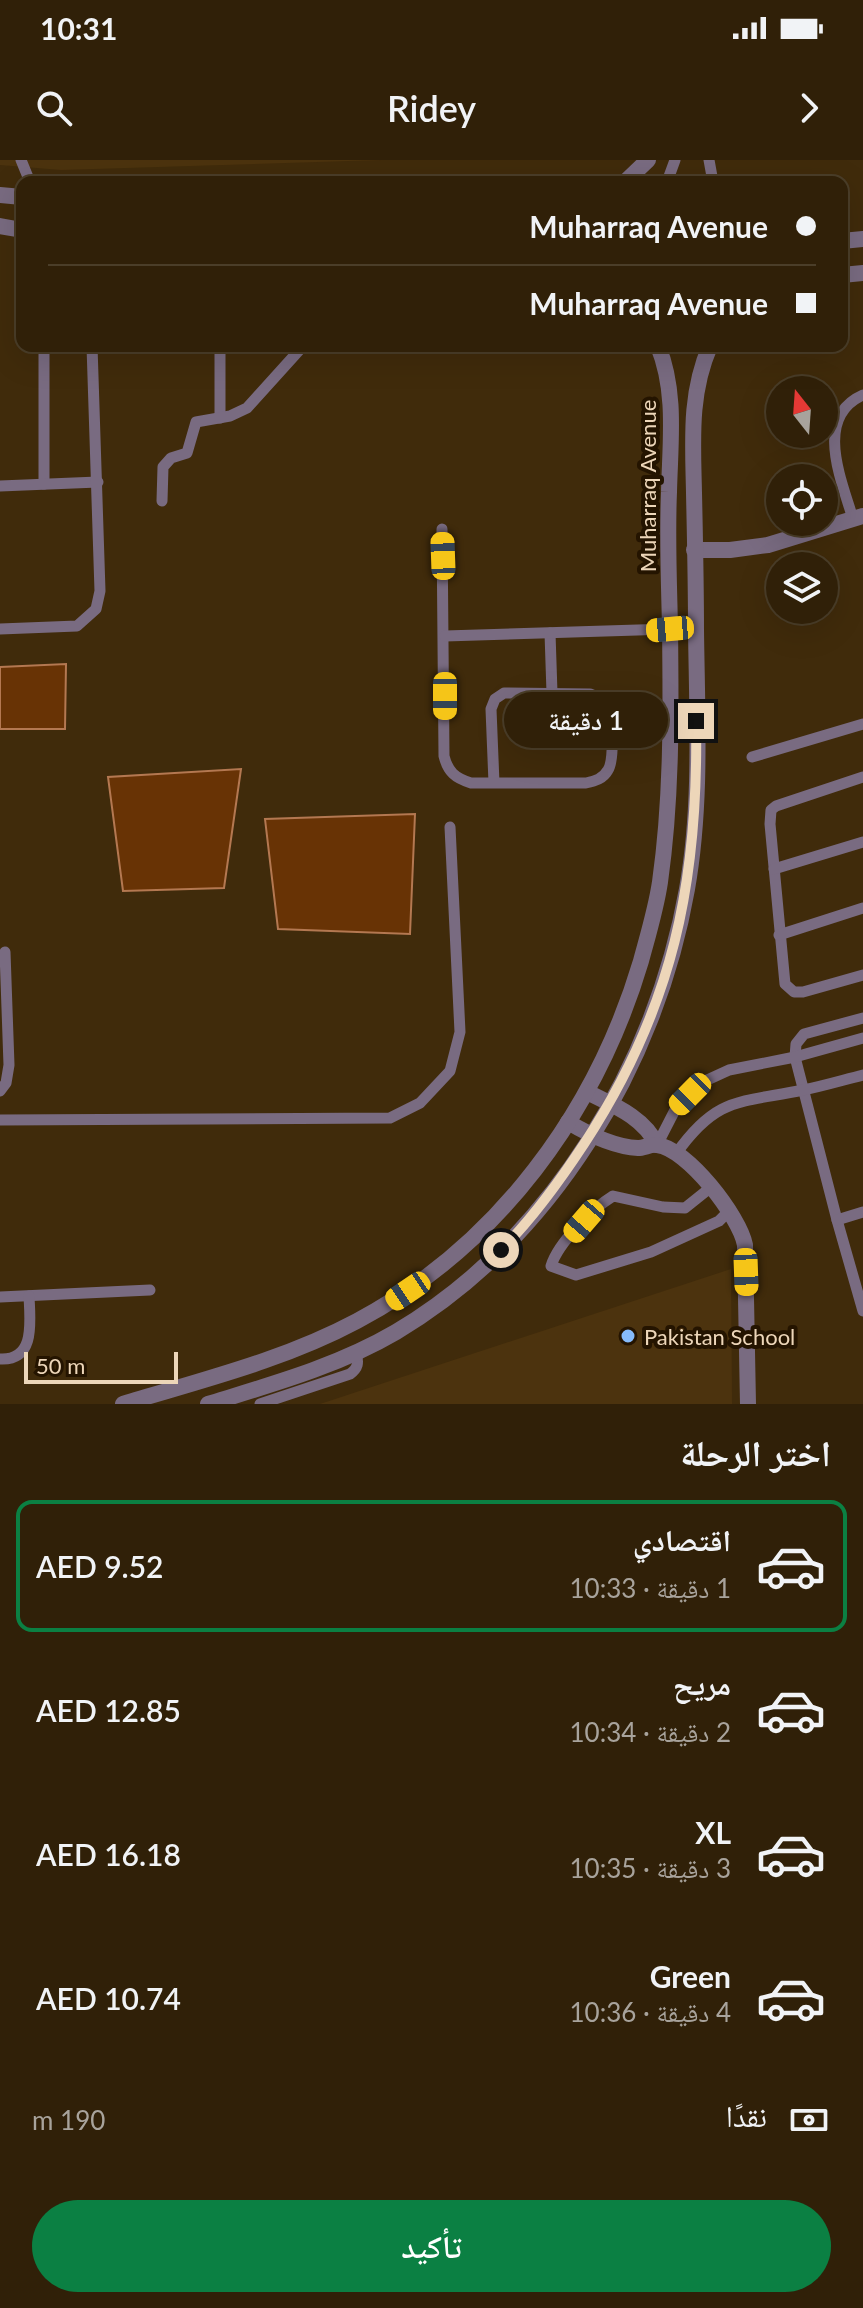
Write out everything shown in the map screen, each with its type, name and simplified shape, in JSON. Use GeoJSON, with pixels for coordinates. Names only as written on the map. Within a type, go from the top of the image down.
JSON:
{"type":"FeatureCollection","features":[{"type":"Feature","properties":{"kind":"street"},"geometry":{"type":"LineString","coordinates":[[631,176],[648,160]]}},
{"type":"Feature","properties":{"kind":"street","name":"Muharraq Avenue"},"geometry":{"type":"LineString","coordinates":[[123,1404],[242,1368],[320,1339],[391,1302],[425,1280],[486,1227],[530,1177],[587,1092],[633,986],[660,884],[670,770],[670,403],[665,362],[661,352]]}},
{"type":"Feature","properties":{"kind":"street","name":"Muharraq Avenue"},"geometry":{"type":"LineString","coordinates":[[208,1404],[322,1368],[356,1353],[396,1332],[433,1307],[489,1262],[537,1211],[610,1104],[637,1052],[659,999],[676,943],[688,886],[694,828],[697,766],[692,435],[694,397],[707,352]]}},
{"type":"Feature","properties":{"kind":"street"},"geometry":{"type":"LineString","coordinates":[[694,550],[730,550],[768,545],[858,517]]}},
{"type":"Feature","properties":{"kind":"street"},"geometry":{"type":"LineString","coordinates":[[587,1092],[650,1129],[657,1145]]}},
{"type":"Feature","properties":{"kind":"street"},"geometry":{"type":"LineString","coordinates":[[568,1122],[590,1135],[639,1148],[657,1145],[676,1154],[710,1188],[743,1232],[748,1404]]}},
{"type":"Feature","properties":{"kind":"lane"},"geometry":{"type":"LineString","coordinates":[[44,352],[44,484]]}},
{"type":"Feature","properties":{"kind":"lane"},"geometry":{"type":"LineString","coordinates":[[0,629],[77,626],[96,609],[100,591],[92,352]]}},
{"type":"Feature","properties":{"kind":"lane"},"geometry":{"type":"LineString","coordinates":[[220,352],[220,418]]}},
{"type":"Feature","properties":{"kind":"lane"},"geometry":{"type":"LineString","coordinates":[[162,501],[161,472],[166,461],[187,453],[196,422],[238,413],[254,401],[298,352]]}},
{"type":"Feature","properties":{"kind":"lane"},"geometry":{"type":"LineString","coordinates":[[858,517],[834,450],[834,430],[841,414],[863,395]]}},
{"type":"Feature","properties":{"kind":"lane"},"geometry":{"type":"LineString","coordinates":[[0,486],[98,482]]}},
{"type":"Feature","properties":{"kind":"lane"},"geometry":{"type":"LineString","coordinates":[[442,529],[444,756],[448,770],[458,779],[471,783],[494,783],[586,783],[598,780],[607,772],[611,762],[608,708],[590,694],[504,693],[495,699],[491,709],[494,783]]}},
{"type":"Feature","properties":{"kind":"lane"},"geometry":{"type":"LineString","coordinates":[[445,636],[670,629]]}},
{"type":"Feature","properties":{"kind":"lane"},"geometry":{"type":"LineString","coordinates":[[550,633],[552,693]]}},
{"type":"Feature","properties":{"kind":"lane"},"geometry":{"type":"LineString","coordinates":[[752,757],[863,724]]}},
{"type":"Feature","properties":{"kind":"lane"},"geometry":{"type":"LineString","coordinates":[[863,777],[782,803],[771,810],[770,824],[785,984],[794,992],[863,975]]}},
{"type":"Feature","properties":{"kind":"lane"},"geometry":{"type":"LineString","coordinates":[[0,1120],[390,1118],[420,1103],[450,1071],[460,1032],[450,827]]}},
{"type":"Feature","properties":{"kind":"lane"},"geometry":{"type":"LineString","coordinates":[[774,869],[863,842]]}},
{"type":"Feature","properties":{"kind":"lane"},"geometry":{"type":"LineString","coordinates":[[779,935],[863,908]]}},
{"type":"Feature","properties":{"kind":"lane"},"geometry":{"type":"LineString","coordinates":[[0,1091],[6,1083],[9,1065],[5,952]]}},
{"type":"Feature","properties":{"kind":"lane"},"geometry":{"type":"LineString","coordinates":[[863,1018],[804,1034],[798,1038],[795,1057],[863,1311]]}},
{"type":"Feature","properties":{"kind":"lane"},"geometry":{"type":"LineString","coordinates":[[657,1145],[676,1108],[705,1081],[729,1070],[795,1057],[863,1038]]}},
{"type":"Feature","properties":{"kind":"lane"},"geometry":{"type":"LineString","coordinates":[[676,1154],[692,1132],[720,1109],[737,1101],[803,1090],[863,1075]]}},
{"type":"Feature","properties":{"kind":"lane"},"geometry":{"type":"LineString","coordinates":[[710,1188],[685,1208],[663,1207],[613,1196],[600,1204],[584,1221],[554,1255],[551,1266],[576,1275],[651,1252],[719,1221],[729,1211]]}},
{"type":"Feature","properties":{"kind":"lane"},"geometry":{"type":"LineString","coordinates":[[837,1220],[863,1212]]}},
{"type":"Feature","properties":{"kind":"lane"},"geometry":{"type":"LineString","coordinates":[[0,1297],[150,1290]]}},
{"type":"Feature","properties":{"kind":"lane"},"geometry":{"type":"LineString","coordinates":[[0,1359],[11,1360],[24,1350],[30,1336],[29,1296]]}},
{"type":"Feature","properties":{"kind":"lane"},"geometry":{"type":"LineString","coordinates":[[260,1404],[350,1374],[359,1361],[356,1353]]}},
{"type":"Feature","properties":{"kind":"shaded area"},"geometry":{"type":"Polygon","coordinates":[[[0,160],[381,160],[61,170],[0,165],[0,160]]]}},
{"type":"Feature","properties":{"kind":"shaded area","name":"Pakistan School"},"geometry":{"type":"Polygon","coordinates":[[[731,1269],[732,1404],[320,1404],[731,1269]]]}},
{"type":"Feature","properties":{"kind":"building"},"geometry":{"type":"Polygon","coordinates":[[[66,664],[65,729],[0,729],[0,667],[66,664]]]}},
{"type":"Feature","properties":{"kind":"building"},"geometry":{"type":"Polygon","coordinates":[[[241,769],[224,888],[123,891],[108,777],[241,769]]]}},
{"type":"Feature","properties":{"kind":"building"},"geometry":{"type":"Polygon","coordinates":[[[415,814],[410,934],[278,929],[265,819],[415,814]]]}},
{"type":"Feature","properties":{"kind":"place","name":"Pakistan School"},"geometry":{"type":"Point","coordinates":[628,1336]}},
{"type":"Feature","properties":{"kind":"route"},"geometry":{"type":"LineString","coordinates":[[501,1250],[559,1183],[610,1104],[637,1052],[659,999],[676,943],[688,886],[694,828],[696,721]]}}]}
